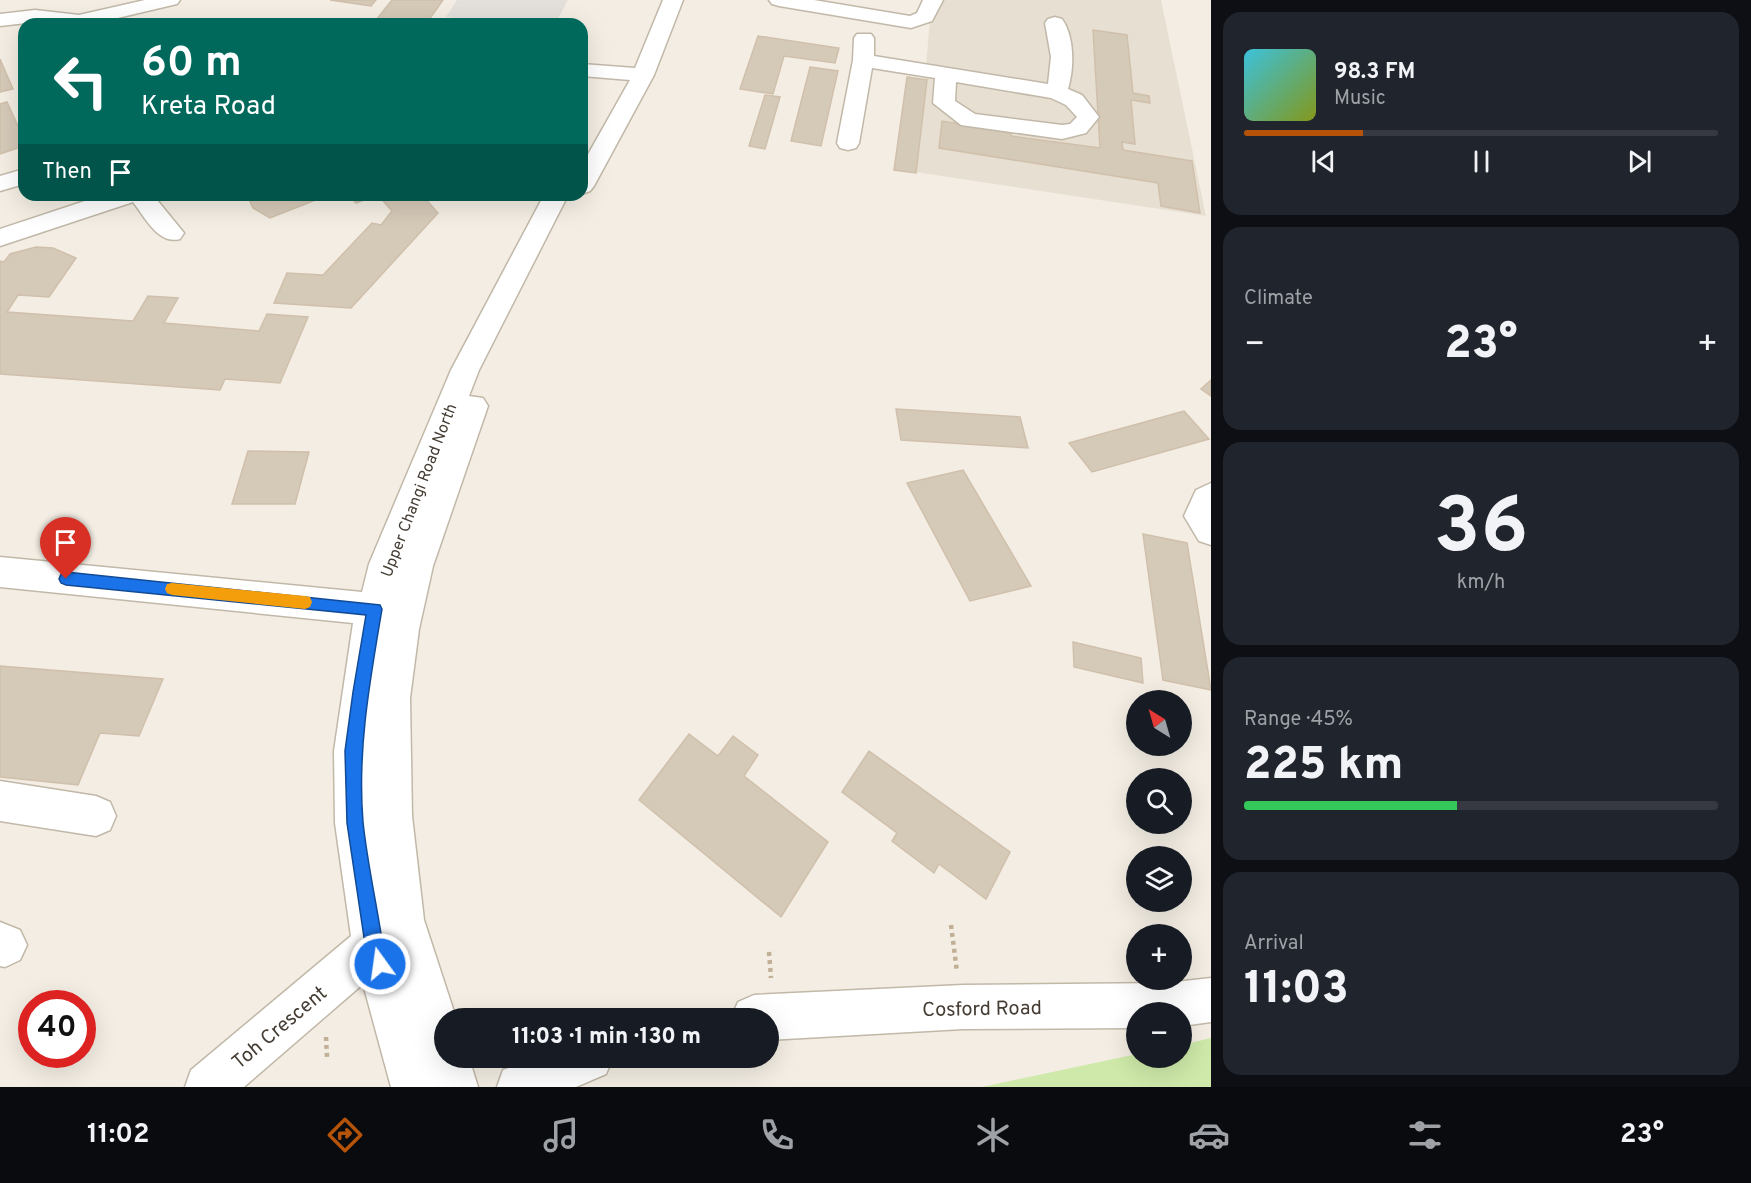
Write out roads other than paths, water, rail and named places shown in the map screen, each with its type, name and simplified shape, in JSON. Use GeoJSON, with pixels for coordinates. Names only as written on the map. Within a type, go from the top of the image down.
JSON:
{"type":"FeatureCollection","features":[{"type":"Feature","properties":{"kind":"street"},"geometry":{"type":"LineString","coordinates":[[92,18],[170,0]]}},
{"type":"Feature","properties":{"kind":"street"},"geometry":{"type":"LineString","coordinates":[[588,137],[632,74],[633,47],[655,0]]}},
{"type":"Feature","properties":{"kind":"street"},"geometry":{"type":"LineString","coordinates":[[588,173],[632,74],[673,0]]}},
{"type":"Feature","properties":{"kind":"street"},"geometry":{"type":"LineString","coordinates":[[779,0],[911,22],[925,16],[933,0]]}},
{"type":"Feature","properties":{"kind":"street"},"geometry":{"type":"LineString","coordinates":[[848,143],[863,60],[864,15]]}},
{"type":"Feature","properties":{"kind":"street"},"geometry":{"type":"LineString","coordinates":[[0,20],[35,16],[53,18]]}},
{"type":"Feature","properties":{"kind":"street"},"geometry":{"type":"LineString","coordinates":[[1055,23],[1063,55],[1062,75],[1056,92]]}},
{"type":"Feature","properties":{"kind":"street"},"geometry":{"type":"LineString","coordinates":[[863,60],[1056,92],[1074,100],[1088,117],[1085,123],[1075,131],[1046,131],[969,120],[944,103],[946,75]]}},
{"type":"Feature","properties":{"kind":"street"},"geometry":{"type":"LineString","coordinates":[[588,70],[632,74]]}},
{"type":"Feature","properties":{"kind":"street"},"geometry":{"type":"LineString","coordinates":[[0,184],[18,178]]}},
{"type":"Feature","properties":{"kind":"street"},"geometry":{"type":"LineString","coordinates":[[0,238],[110,201]]}},
{"type":"Feature","properties":{"kind":"street"},"geometry":{"type":"LineString","coordinates":[[145,201],[171,233]]}},
{"type":"Feature","properties":{"kind":"street","name":"Upper Changi Road North"},"geometry":{"type":"LineString","coordinates":[[390,611],[386,564],[465,370],[553,201]]}},
{"type":"Feature","properties":{"kind":"street","name":"Upper Changi Road North"},"geometry":{"type":"LineString","coordinates":[[434,1029],[389,932],[355,823],[353,751],[362,681],[390,611],[416,566],[484,374],[574,201]]}},
{"type":"Feature","properties":{"kind":"street"},"geometry":{"type":"LineString","coordinates":[[1211,496],[1207,499],[1200,516],[1211,531]]}},
{"type":"Feature","properties":{"kind":"street"},"geometry":{"type":"LineString","coordinates":[[0,572],[390,611]]}},
{"type":"Feature","properties":{"kind":"street"},"geometry":{"type":"LineString","coordinates":[[0,801],[96,816]]}},
{"type":"Feature","properties":{"kind":"street","name":"Upper Changi Road North"},"geometry":{"type":"LineString","coordinates":[[389,932],[414,1087]]}},
{"type":"Feature","properties":{"kind":"street","name":"Toh Crescent"},"geometry":{"type":"LineString","coordinates":[[208,1087],[389,932]]}},
{"type":"Feature","properties":{"kind":"street","name":"Cosford Road"},"geometry":{"type":"LineString","coordinates":[[763,1003],[951,1008],[1166,1005],[1211,1000]]}},
{"type":"Feature","properties":{"kind":"street"},"geometry":{"type":"LineString","coordinates":[[449,1068],[455,1087]]}},
{"type":"Feature","properties":{"kind":"street"},"geometry":{"type":"LineString","coordinates":[[520,1087],[566,1068]]}}]}
